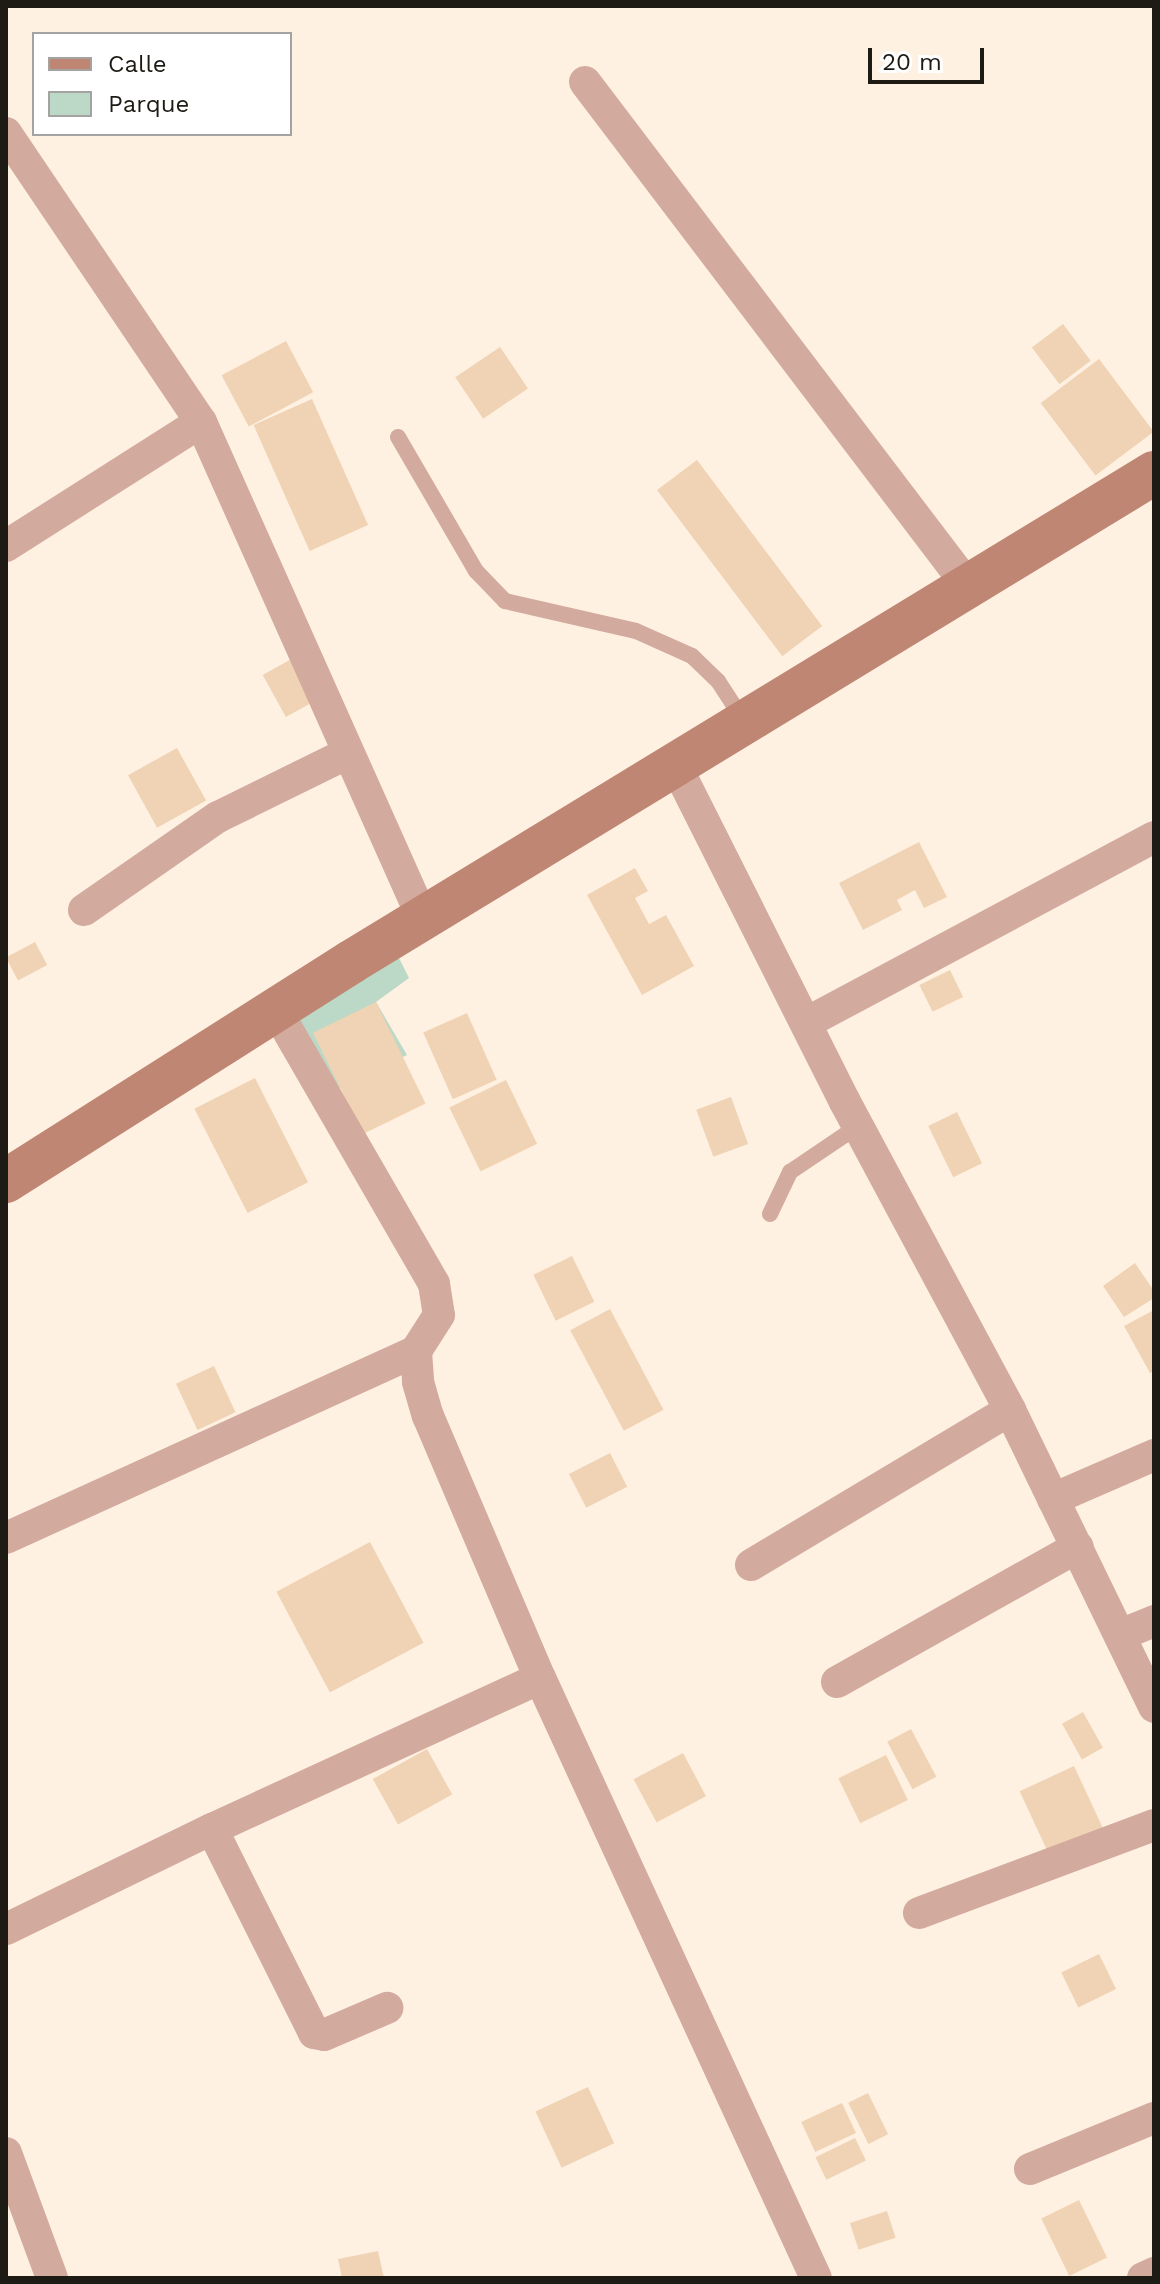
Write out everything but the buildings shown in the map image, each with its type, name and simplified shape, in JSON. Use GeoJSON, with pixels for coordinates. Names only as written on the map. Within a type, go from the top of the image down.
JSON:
{"type":"FeatureCollection","features":[{"type":"Feature","properties":{"kind":"street"},"geometry":{"type":"LineString","coordinates":[[585,82],[968,586]]}},
{"type":"Feature","properties":{"kind":"street"},"geometry":{"type":"LineString","coordinates":[[6,133],[201,422],[346,754],[423,919]]}},
{"type":"Feature","properties":{"kind":"street"},"geometry":{"type":"LineString","coordinates":[[6,546],[201,422]]}},
{"type":"Feature","properties":{"kind":"street"},"geometry":{"type":"LineString","coordinates":[[6,1181],[423,919],[1154,473]]}},
{"type":"Feature","properties":{"kind":"street"},"geometry":{"type":"LineString","coordinates":[[84,910],[218,817],[346,754]]}},
{"type":"Feature","properties":{"kind":"street"},"geometry":{"type":"LineString","coordinates":[[676,766],[858,1126],[1010,1410],[1154,1707]]}},
{"type":"Feature","properties":{"kind":"street"},"geometry":{"type":"LineString","coordinates":[[806,1023],[1153,839]]}},
{"type":"Feature","properties":{"kind":"street"},"geometry":{"type":"LineString","coordinates":[[6,1538],[416,1351],[439,1315],[434,1284],[276,1010]]}},
{"type":"Feature","properties":{"kind":"street"},"geometry":{"type":"LineString","coordinates":[[416,1351],[418,1382],[428,1416],[540,1678],[816,2278]]}},
{"type":"Feature","properties":{"kind":"street"},"geometry":{"type":"LineString","coordinates":[[751,1565],[1010,1410]]}},
{"type":"Feature","properties":{"kind":"street"},"geometry":{"type":"LineString","coordinates":[[1053,1499],[1154,1455]]}},
{"type":"Feature","properties":{"kind":"street"},"geometry":{"type":"LineString","coordinates":[[837,1682],[1078,1547]]}},
{"type":"Feature","properties":{"kind":"street"},"geometry":{"type":"LineString","coordinates":[[1120,1635],[1154,1621]]}},
{"type":"Feature","properties":{"kind":"street"},"geometry":{"type":"LineString","coordinates":[[6,1929],[212,1829],[540,1678]]}},
{"type":"Feature","properties":{"kind":"street"},"geometry":{"type":"LineString","coordinates":[[919,1913],[1154,1825]]}},
{"type":"Feature","properties":{"kind":"street"},"geometry":{"type":"LineString","coordinates":[[212,1829],[314,2033],[324,2035],[387,2008]]}},
{"type":"Feature","properties":{"kind":"street"},"geometry":{"type":"LineString","coordinates":[[1030,2169],[1154,2118]]}},
{"type":"Feature","properties":{"kind":"street"},"geometry":{"type":"LineString","coordinates":[[6,2153],[52,2278]]}},
{"type":"Feature","properties":{"kind":"street"},"geometry":{"type":"LineString","coordinates":[[1143,2278],[1154,2273]]}},
{"type":"Feature","properties":{"kind":"lane"},"geometry":{"type":"LineString","coordinates":[[398,437],[476,571],[505,601],[636,631],[692,656],[718,681],[745,722]]}},
{"type":"Feature","properties":{"kind":"lane"},"geometry":{"type":"LineString","coordinates":[[770,1214],[790,1172],[858,1126]]}},
{"type":"Feature","properties":{"kind":"green space"},"geometry":{"type":"Polygon","coordinates":[[[397,954],[409,978],[376,1002],[407,1055],[329,1094],[288,1023],[397,954]]]}}]}
